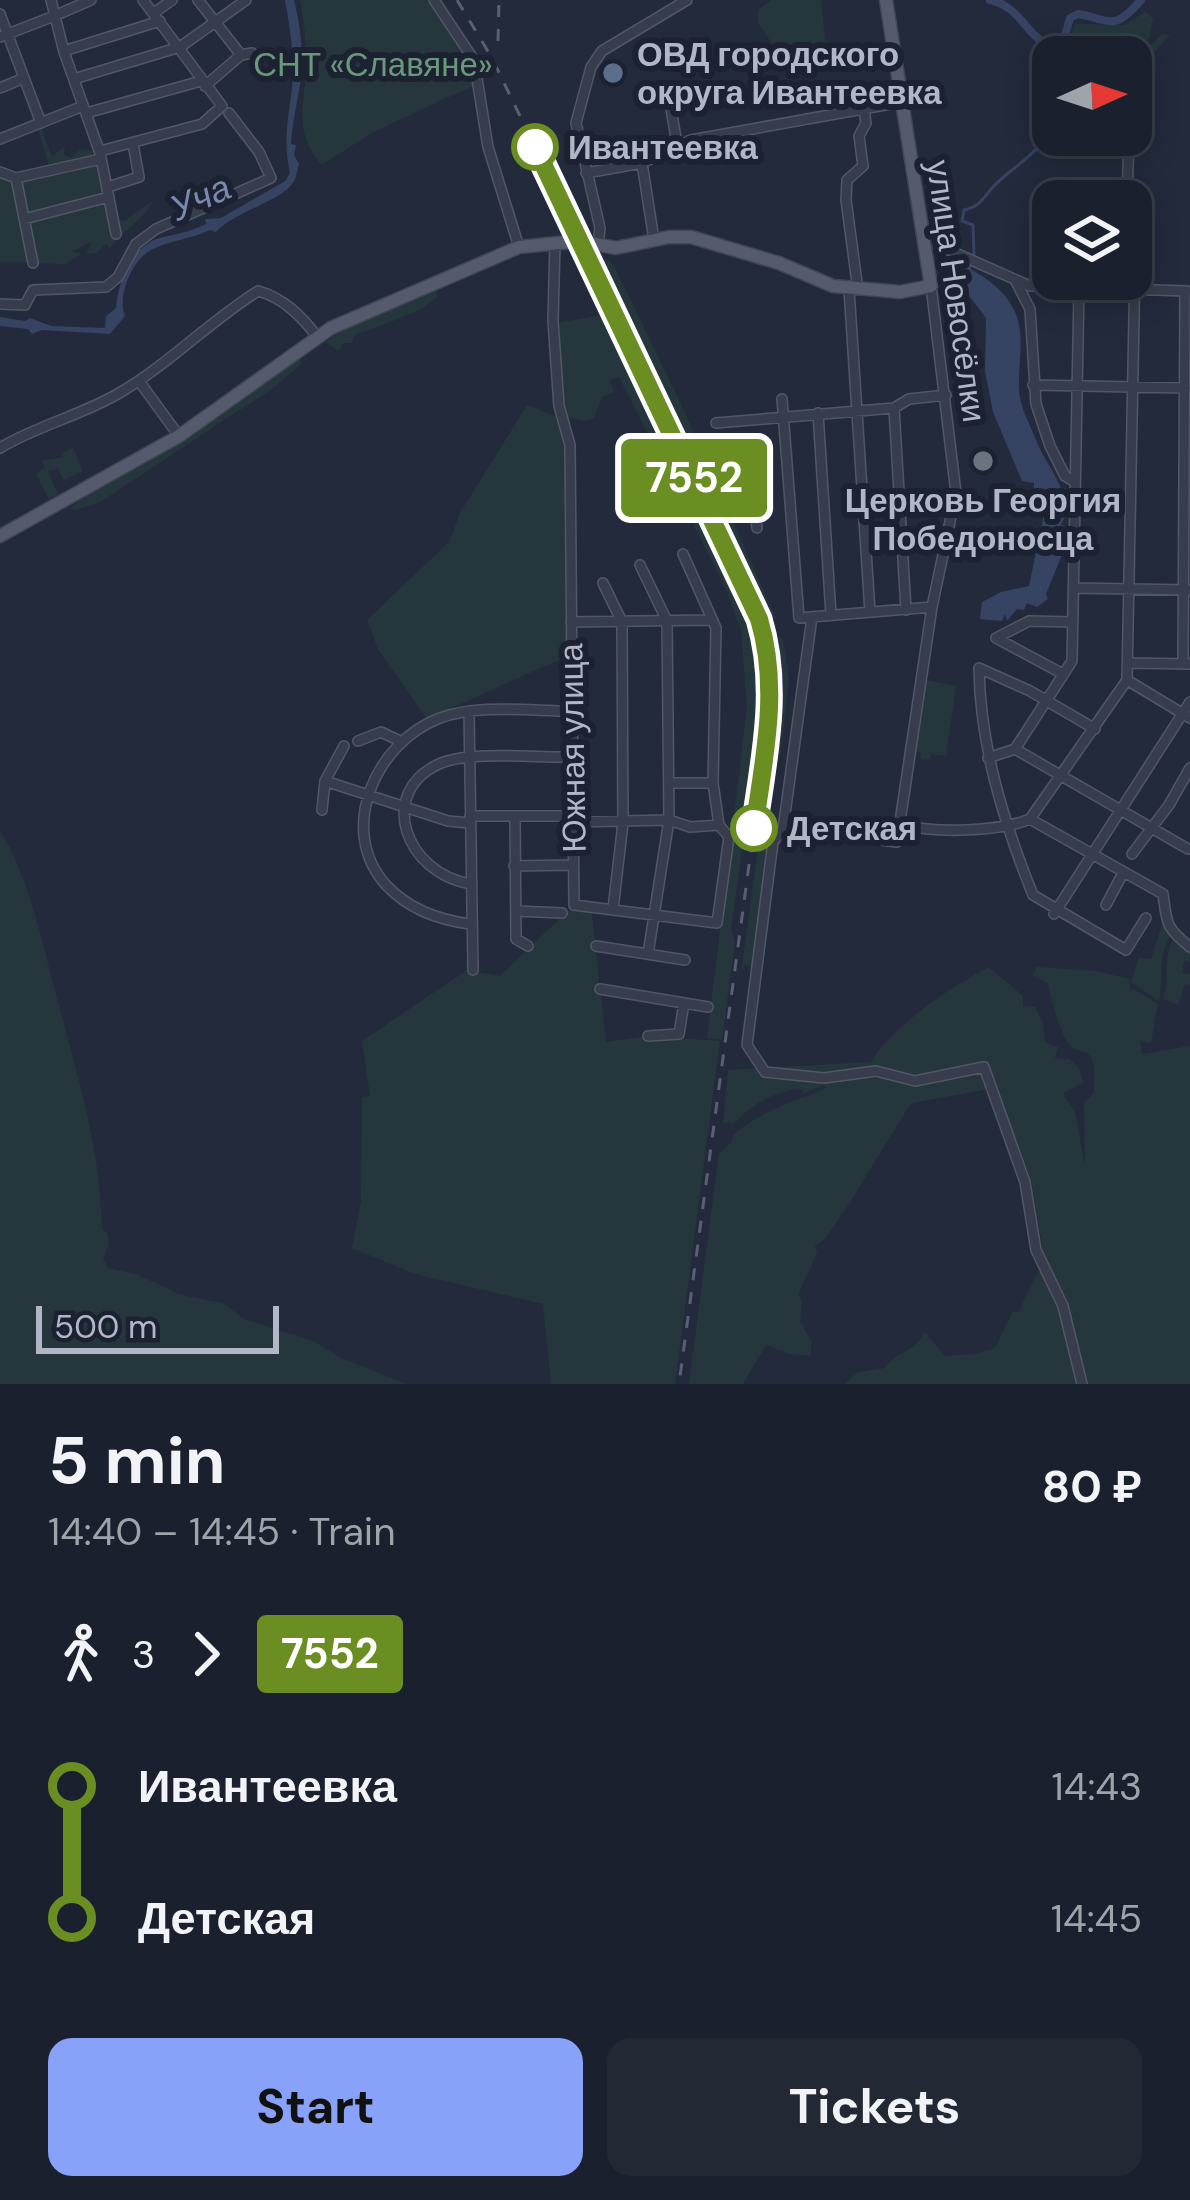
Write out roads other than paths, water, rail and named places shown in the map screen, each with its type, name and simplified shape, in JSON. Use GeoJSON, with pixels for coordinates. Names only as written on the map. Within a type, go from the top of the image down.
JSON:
{"type":"FeatureCollection","features":[{"type":"Feature","properties":{"kind":"main road","name":"улица Новосёлки"},"geometry":{"type":"LineString","coordinates":[[886,0],[928,242],[925,288]]}},
{"type":"Feature","properties":{"kind":"main road"},"geometry":{"type":"LineString","coordinates":[[0,535],[178,436],[339,323],[519,248],[555,242],[616,248],[680,236],[710,241],[854,290],[925,288]]}},
{"type":"Feature","properties":{"kind":"street"},"geometry":{"type":"LineString","coordinates":[[51,0],[102,155],[116,235]]}},
{"type":"Feature","properties":{"kind":"street"},"geometry":{"type":"LineString","coordinates":[[4,36],[92,0]]}},
{"type":"Feature","properties":{"kind":"street"},"geometry":{"type":"LineString","coordinates":[[0,304],[26,304],[33,290],[110,285],[133,249],[156,229],[271,178],[259,152],[143,0]]}},
{"type":"Feature","properties":{"kind":"street"},"geometry":{"type":"LineString","coordinates":[[68,50],[157,17],[172,0]]}},
{"type":"Feature","properties":{"kind":"street"},"geometry":{"type":"LineString","coordinates":[[0,139],[86,109],[203,83],[247,54],[198,0]]}},
{"type":"Feature","properties":{"kind":"street"},"geometry":{"type":"LineString","coordinates":[[77,77],[180,47],[246,0]]}},
{"type":"Feature","properties":{"kind":"street"},"geometry":{"type":"LineString","coordinates":[[434,0],[474,60],[488,147],[519,248]]}},
{"type":"Feature","properties":{"kind":"street"},"geometry":{"type":"LineString","coordinates":[[598,244],[600,229],[576,113],[594,59],[687,0]]}},
{"type":"Feature","properties":{"kind":"street"},"geometry":{"type":"LineString","coordinates":[[0,14],[4,36],[41,123]]}},
{"type":"Feature","properties":{"kind":"street"},"geometry":{"type":"LineString","coordinates":[[0,88],[24,78]]}},
{"type":"Feature","properties":{"kind":"street"},"geometry":{"type":"LineString","coordinates":[[668,91],[677,144]]}},
{"type":"Feature","properties":{"kind":"street"},"geometry":{"type":"LineString","coordinates":[[586,173],[642,163],[677,144],[902,103]]}},
{"type":"Feature","properties":{"kind":"street"},"geometry":{"type":"LineString","coordinates":[[0,172],[16,178],[102,155],[202,124],[225,109]]}},
{"type":"Feature","properties":{"kind":"street"},"geometry":{"type":"LineString","coordinates":[[864,109],[866,123],[859,136],[862,166],[847,180],[847,208],[870,612]]}},
{"type":"Feature","properties":{"kind":"street"},"geometry":{"type":"LineString","coordinates":[[24,219],[110,192],[139,177],[133,144]]}},
{"type":"Feature","properties":{"kind":"street"},"geometry":{"type":"LineString","coordinates":[[642,163],[654,240]]}},
{"type":"Feature","properties":{"kind":"street"},"geometry":{"type":"LineString","coordinates":[[16,178],[33,263]]}},
{"type":"Feature","properties":{"kind":"street"},"geometry":{"type":"LineString","coordinates":[[515,232],[513,245],[519,248]]}},
{"type":"Feature","properties":{"kind":"street","name":"Южная улица"},"geometry":{"type":"LineString","coordinates":[[555,242],[560,421],[568,430],[570,445],[574,904],[613,909]]}},
{"type":"Feature","properties":{"kind":"street"},"geometry":{"type":"LineString","coordinates":[[928,242],[1032,286]]}},
{"type":"Feature","properties":{"kind":"street"},"geometry":{"type":"LineString","coordinates":[[1015,279],[1030,309],[1033,385],[1050,446],[1065,476],[1075,482]]}},
{"type":"Feature","properties":{"kind":"street","name":"улица Новосёлки"},"geometry":{"type":"LineString","coordinates":[[901,820],[932,607],[956,493],[946,395],[925,288]]}},
{"type":"Feature","properties":{"kind":"street"},"geometry":{"type":"LineString","coordinates":[[1129,663],[1186,664],[1187,291],[1152,290]]}},
{"type":"Feature","properties":{"kind":"street"},"geometry":{"type":"LineString","coordinates":[[0,448],[140,381],[258,291],[292,309],[317,337]]}},
{"type":"Feature","properties":{"kind":"street"},"geometry":{"type":"LineString","coordinates":[[988,758],[1015,749],[1072,661],[1079,300]]}},
{"type":"Feature","properties":{"kind":"street"},"geometry":{"type":"LineString","coordinates":[[901,820],[903,825],[924,829],[1010,826],[1030,819],[1127,680],[1132,300]]}},
{"type":"Feature","properties":{"kind":"street"},"geometry":{"type":"LineString","coordinates":[[140,381],[178,436]]}},
{"type":"Feature","properties":{"kind":"street"},"geometry":{"type":"LineString","coordinates":[[1033,385],[1185,388]]}},
{"type":"Feature","properties":{"kind":"street"},"geometry":{"type":"LineString","coordinates":[[716,423],[894,408],[909,399],[946,395]]}},
{"type":"Feature","properties":{"kind":"street"},"geometry":{"type":"LineString","coordinates":[[782,399],[799,619],[932,607]]}},
{"type":"Feature","properties":{"kind":"street"},"geometry":{"type":"LineString","coordinates":[[894,408],[906,610]]}},
{"type":"Feature","properties":{"kind":"street"},"geometry":{"type":"LineString","coordinates":[[818,413],[831,615]]}},
{"type":"Feature","properties":{"kind":"street"},"geometry":{"type":"LineString","coordinates":[[752,469],[758,528]]}},
{"type":"Feature","properties":{"kind":"street"},"geometry":{"type":"LineString","coordinates":[[603,583],[622,622],[623,823],[613,909],[717,923],[729,837],[719,825],[713,783],[716,628],[683,554]]}},
{"type":"Feature","properties":{"kind":"street"},"geometry":{"type":"LineString","coordinates":[[640,565],[667,621],[669,820],[648,954]]}},
{"type":"Feature","properties":{"kind":"street"},"geometry":{"type":"LineString","coordinates":[[1073,588],[1187,591]]}},
{"type":"Feature","properties":{"kind":"street"},"geometry":{"type":"LineString","coordinates":[[812,617],[783,829],[773,842],[747,1045],[765,1072],[824,1078],[876,1071],[919,1081],[984,1067],[1025,1182],[1036,1250],[1064,1306],[1082,1384]]}},
{"type":"Feature","properties":{"kind":"street"},"geometry":{"type":"LineString","coordinates":[[571,622],[710,620]]}},
{"type":"Feature","properties":{"kind":"street"},"geometry":{"type":"LineString","coordinates":[[1063,674],[996,638],[1029,621],[1072,622]]}},
{"type":"Feature","properties":{"kind":"street"},"geometry":{"type":"LineString","coordinates":[[1095,729],[979,668],[988,758],[1032,893],[1055,913],[1126,950],[1146,918]]}},
{"type":"Feature","properties":{"kind":"street"},"geometry":{"type":"LineString","coordinates":[[1127,680],[1186,715]]}},
{"type":"Feature","properties":{"kind":"street"},"geometry":{"type":"LineString","coordinates":[[1055,913],[1186,715],[1190,702]]}},
{"type":"Feature","properties":{"kind":"street"},"geometry":{"type":"LineString","coordinates":[[470,924],[431,917],[386,885],[370,853],[365,810],[377,772],[400,741],[443,717],[470,712],[571,711]]}},
{"type":"Feature","properties":{"kind":"street"},"geometry":{"type":"LineString","coordinates":[[470,712],[473,970]]}},
{"type":"Feature","properties":{"kind":"street"},"geometry":{"type":"LineString","coordinates":[[358,741],[381,732],[400,741]]}},
{"type":"Feature","properties":{"kind":"street"},"geometry":{"type":"LineString","coordinates":[[322,810],[325,781],[344,746]]}},
{"type":"Feature","properties":{"kind":"street"},"geometry":{"type":"LineString","coordinates":[[1015,749],[1188,849]]}},
{"type":"Feature","properties":{"kind":"street"},"geometry":{"type":"LineString","coordinates":[[471,884],[439,875],[416,855],[409,841],[406,807],[429,769],[455,758],[571,757]]}},
{"type":"Feature","properties":{"kind":"street"},"geometry":{"type":"LineString","coordinates":[[1132,854],[1190,768]]}},
{"type":"Feature","properties":{"kind":"street"},"geometry":{"type":"LineString","coordinates":[[325,781],[448,821],[515,817],[719,825]]}},
{"type":"Feature","properties":{"kind":"street"},"geometry":{"type":"LineString","coordinates":[[669,783],[713,783]]}},
{"type":"Feature","properties":{"kind":"street"},"geometry":{"type":"LineString","coordinates":[[515,817],[516,938],[528,946]]}},
{"type":"Feature","properties":{"kind":"street"},"geometry":{"type":"LineString","coordinates":[[1030,819],[1165,896],[1162,912],[1174,934],[1190,947]]}},
{"type":"Feature","properties":{"kind":"street"},"geometry":{"type":"LineString","coordinates":[[783,829],[892,844],[897,842],[901,820]]}},
{"type":"Feature","properties":{"kind":"street"},"geometry":{"type":"LineString","coordinates":[[514,866],[573,865]]}},
{"type":"Feature","properties":{"kind":"street"},"geometry":{"type":"LineString","coordinates":[[1106,905],[1123,873]]}},
{"type":"Feature","properties":{"kind":"street"},"geometry":{"type":"LineString","coordinates":[[516,911],[562,914]]}},
{"type":"Feature","properties":{"kind":"street"},"geometry":{"type":"LineString","coordinates":[[596,946],[685,960]]}},
{"type":"Feature","properties":{"kind":"street"},"geometry":{"type":"LineString","coordinates":[[600,989],[708,1007]]}},
{"type":"Feature","properties":{"kind":"street"},"geometry":{"type":"LineString","coordinates":[[648,1036],[679,1034],[684,1003]]}},
{"type":"Feature","properties":{"kind":"water"},"geometry":{"type":"Polygon","coordinates":[[[285,0],[294,0],[302,58],[291,144],[296,145],[299,164],[288,188],[216,232],[210,230],[145,254],[128,280],[125,316],[110,334],[42,330],[32,334],[28,329],[0,326],[0,317],[30,318],[51,326],[105,328],[106,316],[116,308],[123,277],[141,249],[206,224],[205,219],[221,218],[285,181],[290,173],[287,142],[293,66],[285,0]]]}},
{"type":"Feature","properties":{"kind":"water"},"geometry":{"type":"Polygon","coordinates":[[[957,265],[1000,290],[1016,314],[1021,401],[1066,505],[1061,524],[1066,528],[1062,536],[1066,545],[1048,599],[1037,607],[1027,603],[1007,621],[1005,614],[1002,621],[980,619],[982,602],[1029,586],[1045,509],[1034,503],[1034,483],[1022,481],[993,412],[985,371],[986,318],[970,297],[957,265]]]}},
{"type":"Feature","properties":{"kind":"waterway"},"geometry":{"type":"LineString","coordinates":[[990,0],[1010,9],[1037,38],[1054,46],[1064,39],[1070,18],[1078,14],[1118,20],[1141,0]]}},
{"type":"Feature","properties":{"kind":"waterway"},"geometry":{"type":"LineString","coordinates":[[969,269],[974,255],[973,225],[962,221],[964,210],[978,204],[1032,152]]}},
{"type":"Feature","properties":{"kind":"railway"},"geometry":{"type":"LineString","coordinates":[[457,0],[492,58],[740,572],[765,654],[766,739],[679,1384]]}},
{"type":"Feature","properties":{"kind":"railway"},"geometry":{"type":"LineString","coordinates":[[498,41],[499,0]]}},
{"type":"Feature","properties":{"kind":"train","name":"7552"},"geometry":{"type":"LineString","coordinates":[[535,147],[759,619],[771,694],[754,828]]}},
{"type":"Feature","properties":{"kind":"place","name":"ОВД городского округа Ивантеевка"},"geometry":{"type":"Point","coordinates":[613,73]}},
{"type":"Feature","properties":{"kind":"place","name":"Ивантеевка"},"geometry":{"type":"Point","coordinates":[535,147]}},
{"type":"Feature","properties":{"kind":"place","name":"Церковь Георгия Победоносца"},"geometry":{"type":"Point","coordinates":[983,461]}},
{"type":"Feature","properties":{"kind":"place","name":"Детская"},"geometry":{"type":"Point","coordinates":[754,828]}},
{"type":"Feature","properties":{"kind":"park label","name":"СНТ «Славяне»"},"geometry":{"type":"Point","coordinates":[373,64]}},
{"type":"Feature","properties":{"kind":"water label","name":"Уча"},"geometry":{"type":"Point","coordinates":[200,197]}}]}
